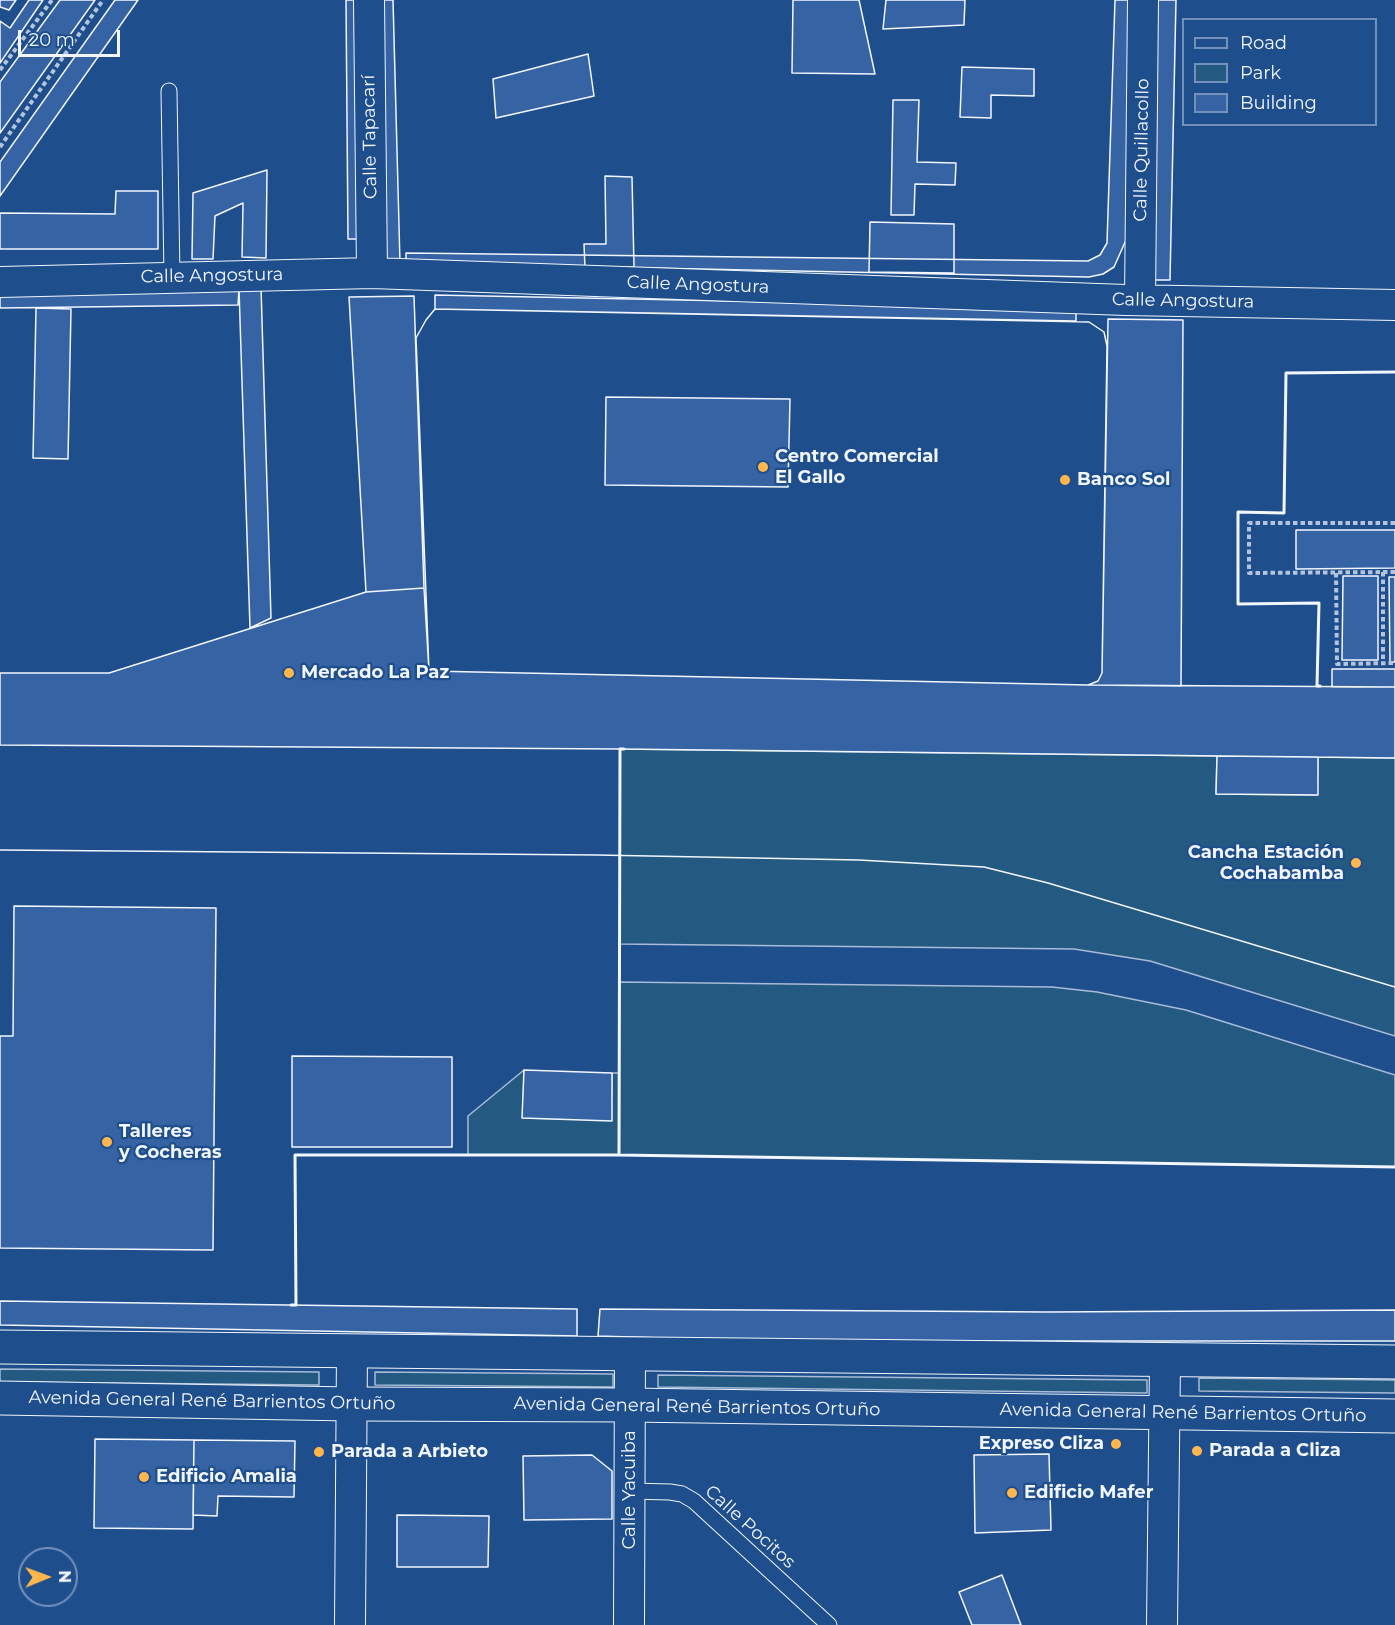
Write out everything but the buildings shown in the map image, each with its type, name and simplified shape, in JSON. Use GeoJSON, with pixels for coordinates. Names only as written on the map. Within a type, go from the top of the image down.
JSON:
{"type":"FeatureCollection","features":[{"type":"Feature","properties":{"kind":"main road"},"geometry":{"type":"LineString","coordinates":[[0,1347],[1395,1362]]}},
{"type":"Feature","properties":{"kind":"main road","name":"Avenida General René Barrientos Ortuño"},"geometry":{"type":"LineString","coordinates":[[0,1398],[1395,1416]]}},
{"type":"Feature","properties":{"kind":"street","name":"Calle Tapacarí"},"geometry":{"type":"LineString","coordinates":[[369,0],[372,273]]}},
{"type":"Feature","properties":{"kind":"street","name":"Calle Quillacollo"},"geometry":{"type":"LineString","coordinates":[[1140,300],[1143,0]]}},
{"type":"Feature","properties":{"kind":"street","name":"Calle Angostura"},"geometry":{"type":"LineString","coordinates":[[0,282],[372,273],[1140,300],[1395,305]]}},
{"type":"Feature","properties":{"kind":"street"},"geometry":{"type":"LineString","coordinates":[[350,1625],[352,1351]]}},
{"type":"Feature","properties":{"kind":"street","name":"Calle Yacuiba"},"geometry":{"type":"LineString","coordinates":[[629,1625],[630,1354]]}},
{"type":"Feature","properties":{"kind":"street"},"geometry":{"type":"LineString","coordinates":[[1162,1625],[1165,1360]]}},
{"type":"Feature","properties":{"kind":"lane"},"geometry":{"type":"LineString","coordinates":[[169,91],[172,277]]}},
{"type":"Feature","properties":{"kind":"lane","name":"Calle Pocitos"},"geometry":{"type":"LineString","coordinates":[[630,1491],[676,1493],[694,1501],[829,1625]]}},
{"type":"Feature","properties":{"kind":"path"},"geometry":{"type":"LineString","coordinates":[[0,69],[52,0]]}},
{"type":"Feature","properties":{"kind":"path"},"geometry":{"type":"LineString","coordinates":[[0,147],[103,0]]}},
{"type":"Feature","properties":{"kind":"path"},"geometry":{"type":"LineString","coordinates":[[1395,523],[1249,523],[1249,573],[1395,572]]}},
{"type":"Feature","properties":{"kind":"path"},"geometry":{"type":"LineString","coordinates":[[1383,572],[1383,663]]}},
{"type":"Feature","properties":{"kind":"path"},"geometry":{"type":"LineString","coordinates":[[1336,573],[1337,664],[1395,663]]}},
{"type":"Feature","properties":{"kind":"green space"},"geometry":{"type":"Polygon","coordinates":[[[620,749],[1217,756],[1216,794],[1317,795],[1318,757],[1395,758],[1395,1036],[1150,961],[1074,949],[620,944],[620,749]]]}},
{"type":"Feature","properties":{"kind":"green space"},"geometry":{"type":"Polygon","coordinates":[[[619,982],[1052,987],[1097,992],[1186,1010],[1395,1075],[1395,1167],[619,1155],[468,1155],[468,1116],[524,1070],[523,1118],[611,1120],[612,1073],[619,1073],[619,982]]]}},
{"type":"Feature","properties":{"kind":"green space"},"geometry":{"type":"Polygon","coordinates":[[[0,1369],[319,1372],[319,1385],[0,1382],[0,1369]]]}},
{"type":"Feature","properties":{"kind":"green space"},"geometry":{"type":"Polygon","coordinates":[[[375,1372],[613,1374],[613,1387],[375,1385],[375,1372]]]}},
{"type":"Feature","properties":{"kind":"green space"},"geometry":{"type":"Polygon","coordinates":[[[658,1375],[1147,1380],[1147,1393],[658,1387],[658,1375]]]}},
{"type":"Feature","properties":{"kind":"green space"},"geometry":{"type":"Polygon","coordinates":[[[1199,1378],[1395,1380],[1395,1393],[1199,1391],[1199,1378]]]}},
{"type":"Feature","properties":{"kind":"tram line"},"geometry":{"type":"LineString","coordinates":[[0,850],[597,855],[859,860],[984,867],[1048,883],[1395,987]]}},
{"type":"Feature","properties":{"kind":"wall"},"geometry":{"type":"LineString","coordinates":[[1320,686],[1317,686],[1319,603],[1238,604],[1238,512],[1284,513],[1286,373],[1395,372]]}},
{"type":"Feature","properties":{"kind":"wall"},"geometry":{"type":"LineString","coordinates":[[624,749],[620,749],[619,1155],[1395,1167]]}},
{"type":"Feature","properties":{"kind":"wall"},"geometry":{"type":"LineString","coordinates":[[291,1305],[296,1305],[295,1155],[619,1155]]}},
{"type":"Feature","properties":{"kind":"place","name":"Centro Comercial El Gallo"},"geometry":{"type":"Point","coordinates":[763,467]}},
{"type":"Feature","properties":{"kind":"place","name":"Banco Sol"},"geometry":{"type":"Point","coordinates":[1065,480]}},
{"type":"Feature","properties":{"kind":"place","name":"Mercado La Paz"},"geometry":{"type":"Point","coordinates":[289,673]}},
{"type":"Feature","properties":{"kind":"place","name":"Cancha Estación Cochabamba"},"geometry":{"type":"Point","coordinates":[1356,863]}},
{"type":"Feature","properties":{"kind":"place","name":"Talleres y Cocheras"},"geometry":{"type":"Point","coordinates":[107,1142]}},
{"type":"Feature","properties":{"kind":"place","name":"Expreso Cliza"},"geometry":{"type":"Point","coordinates":[1116,1444]}},
{"type":"Feature","properties":{"kind":"place","name":"Parada a Cliza"},"geometry":{"type":"Point","coordinates":[1197,1451]}},
{"type":"Feature","properties":{"kind":"place","name":"Parada a Arbieto"},"geometry":{"type":"Point","coordinates":[319,1452]}},
{"type":"Feature","properties":{"kind":"place","name":"Edificio Amalia"},"geometry":{"type":"Point","coordinates":[144,1477]}},
{"type":"Feature","properties":{"kind":"place","name":"Edificio Mafer"},"geometry":{"type":"Point","coordinates":[1012,1493]}}]}
